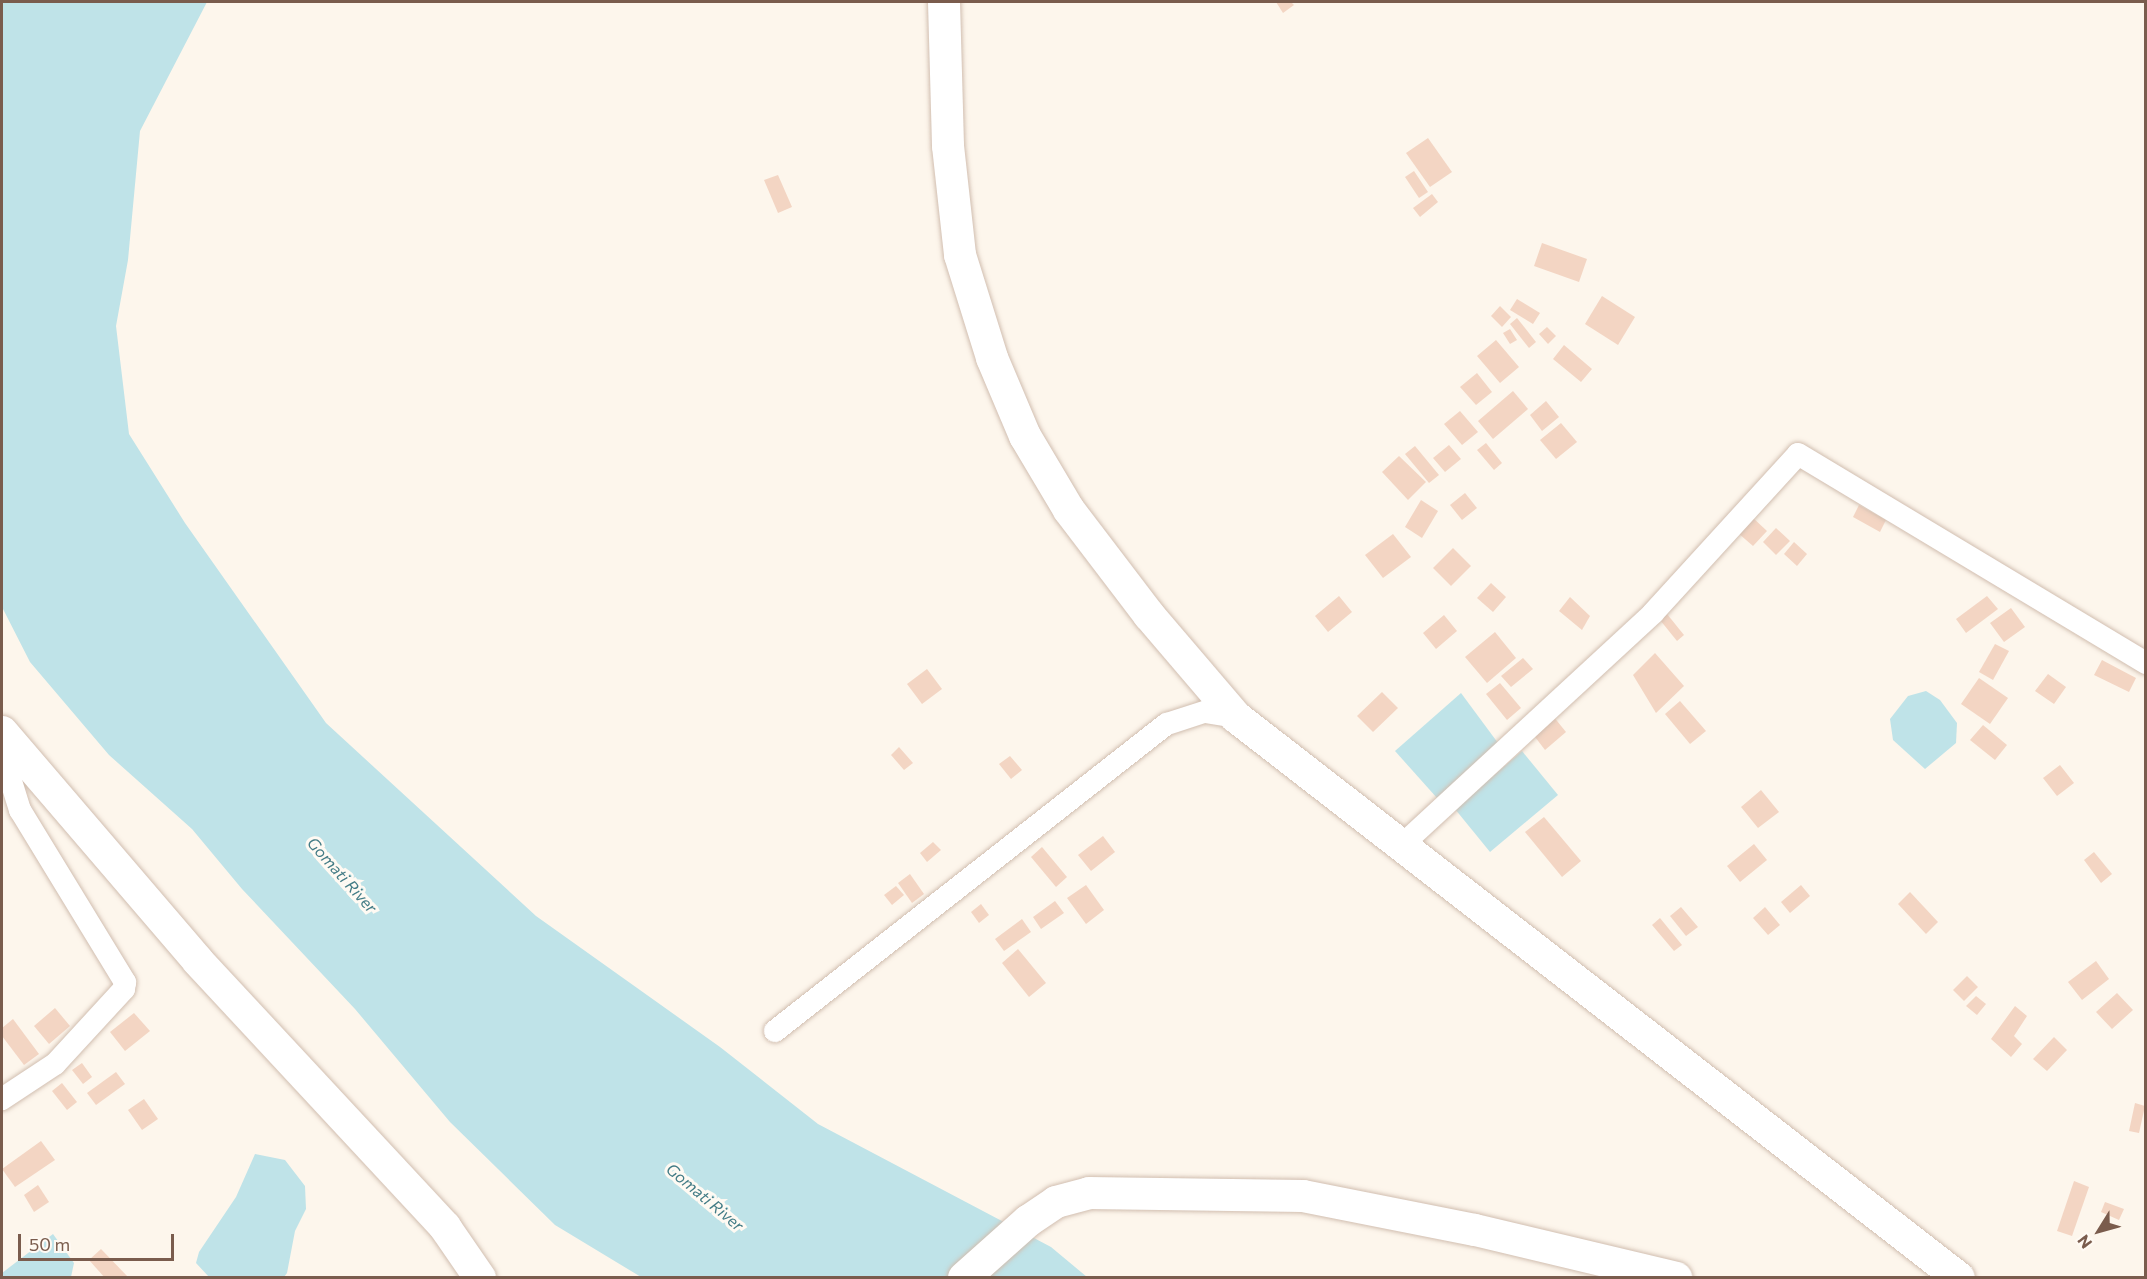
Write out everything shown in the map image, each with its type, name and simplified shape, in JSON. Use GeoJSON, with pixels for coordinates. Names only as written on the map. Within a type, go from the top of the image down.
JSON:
{"type":"FeatureCollection","features":[{"type":"Feature","properties":{"kind":"street"},"geometry":{"type":"LineString","coordinates":[[944,2],[948,146],[960,255],[992,358],[1025,436],[1069,510],[1149,615],[1236,717],[1403,844],[1959,1278]]}},
{"type":"Feature","properties":{"kind":"street"},"geometry":{"type":"LineString","coordinates":[[1403,844],[1653,613],[1798,454],[2145,663]]}},
{"type":"Feature","properties":{"kind":"street"},"geometry":{"type":"LineString","coordinates":[[775,1031],[1167,724],[1205,712],[1236,717]]}},
{"type":"Feature","properties":{"kind":"street"},"geometry":{"type":"LineString","coordinates":[[2,732],[198,961],[445,1227],[480,1278]]}},
{"type":"Feature","properties":{"kind":"street"},"geometry":{"type":"LineString","coordinates":[[2,752],[20,810],[124,982],[124,988],[55,1064],[2,1099]]}},
{"type":"Feature","properties":{"kind":"street"},"geometry":{"type":"LineString","coordinates":[[964,1278],[1028,1221],[1056,1203],[1089,1193],[1303,1197],[1475,1230],[1676,1278]]}},
{"type":"Feature","properties":{"kind":"water","name":"Gomati River"},"geometry":{"type":"Polygon","coordinates":[[[2,2],[207,2],[140,131],[128,260],[116,326],[129,434],[185,523],[326,723],[536,916],[720,1047],[818,1124],[1051,1247],[1087,1277],[641,1277],[555,1225],[450,1122],[355,1009],[242,889],[192,829],[109,755],[30,662],[2,607],[2,2]]]}},
{"type":"Feature","properties":{"kind":"water"},"geometry":{"type":"Polygon","coordinates":[[[1926,691],[1940,700],[1957,723],[1956,743],[1925,769],[1893,740],[1890,719],[1908,696],[1926,691]]]}},
{"type":"Feature","properties":{"kind":"water"},"geometry":{"type":"Polygon","coordinates":[[[1461,693],[1498,743],[1437,798],[1395,751],[1461,693]]]}},
{"type":"Feature","properties":{"kind":"water"},"geometry":{"type":"Polygon","coordinates":[[[1522,751],[1558,795],[1490,852],[1455,809],[1522,751]]]}},
{"type":"Feature","properties":{"kind":"water"},"geometry":{"type":"Polygon","coordinates":[[[255,1154],[285,1160],[305,1186],[306,1209],[295,1231],[287,1273],[284,1277],[209,1277],[196,1263],[199,1252],[236,1197],[255,1154]]]}},
{"type":"Feature","properties":{"kind":"water"},"geometry":{"type":"Polygon","coordinates":[[[53,1234],[74,1263],[71,1277],[2,1277],[2,1273],[53,1234]]]}},
{"type":"Feature","properties":{"kind":"building"},"geometry":{"type":"Polygon","coordinates":[[[1276,2],[1291,2],[1294,5],[1283,13],[1276,2]]]}},
{"type":"Feature","properties":{"kind":"building"},"geometry":{"type":"Polygon","coordinates":[[[1428,138],[1452,172],[1430,187],[1406,153],[1428,138]]]}},
{"type":"Feature","properties":{"kind":"building"},"geometry":{"type":"Polygon","coordinates":[[[1414,171],[1428,192],[1419,198],[1405,177],[1414,171]]]}},
{"type":"Feature","properties":{"kind":"building"},"geometry":{"type":"Polygon","coordinates":[[[778,175],[792,207],[778,213],[764,180],[778,175]]]}},
{"type":"Feature","properties":{"kind":"building"},"geometry":{"type":"Polygon","coordinates":[[[1432,194],[1438,202],[1420,217],[1413,208],[1432,194]]]}},
{"type":"Feature","properties":{"kind":"building"},"geometry":{"type":"Polygon","coordinates":[[[1542,243],[1587,259],[1579,282],[1534,266],[1542,243]]]}},
{"type":"Feature","properties":{"kind":"building"},"geometry":{"type":"Polygon","coordinates":[[[1602,296],[1635,317],[1618,345],[1585,324],[1602,296]]]}},
{"type":"Feature","properties":{"kind":"building"},"geometry":{"type":"Polygon","coordinates":[[[1517,299],[1540,313],[1533,324],[1510,310],[1517,299]]]}},
{"type":"Feature","properties":{"kind":"building"},"geometry":{"type":"Polygon","coordinates":[[[1500,306],[1511,317],[1502,327],[1491,316],[1500,306]]]}},
{"type":"Feature","properties":{"kind":"building"},"geometry":{"type":"Polygon","coordinates":[[[1517,318],[1536,342],[1529,348],[1510,324],[1517,318]]]}},
{"type":"Feature","properties":{"kind":"building"},"geometry":{"type":"Polygon","coordinates":[[[1547,327],[1556,336],[1548,344],[1539,334],[1547,327]]]}},
{"type":"Feature","properties":{"kind":"building"},"geometry":{"type":"Polygon","coordinates":[[[1510,329],[1517,340],[1510,344],[1503,333],[1510,329]]]}},
{"type":"Feature","properties":{"kind":"building"},"geometry":{"type":"Polygon","coordinates":[[[1496,340],[1519,367],[1500,383],[1477,356],[1496,340]]]}},
{"type":"Feature","properties":{"kind":"building"},"geometry":{"type":"Polygon","coordinates":[[[1564,345],[1592,369],[1581,382],[1553,359],[1564,345]]]}},
{"type":"Feature","properties":{"kind":"building"},"geometry":{"type":"Polygon","coordinates":[[[1477,373],[1492,392],[1476,405],[1460,387],[1477,373]]]}},
{"type":"Feature","properties":{"kind":"building"},"geometry":{"type":"Polygon","coordinates":[[[1513,391],[1528,409],[1493,439],[1478,421],[1513,391]]]}},
{"type":"Feature","properties":{"kind":"building"},"geometry":{"type":"Polygon","coordinates":[[[1546,401],[1559,417],[1542,431],[1530,415],[1546,401]]]}},
{"type":"Feature","properties":{"kind":"building"},"geometry":{"type":"Polygon","coordinates":[[[1460,411],[1478,432],[1462,445],[1444,424],[1460,411]]]}},
{"type":"Feature","properties":{"kind":"building"},"geometry":{"type":"Polygon","coordinates":[[[1561,423],[1577,442],[1556,459],[1540,440],[1561,423]]]}},
{"type":"Feature","properties":{"kind":"building"},"geometry":{"type":"Polygon","coordinates":[[[1486,443],[1502,463],[1494,470],[1477,450],[1486,443]]]}},
{"type":"Feature","properties":{"kind":"building"},"geometry":{"type":"Polygon","coordinates":[[[1449,445],[1461,459],[1445,472],[1433,458],[1449,445]]]}},
{"type":"Feature","properties":{"kind":"building"},"geometry":{"type":"Polygon","coordinates":[[[1415,446],[1439,475],[1429,483],[1405,454],[1415,446]]]}},
{"type":"Feature","properties":{"kind":"building"},"geometry":{"type":"Polygon","coordinates":[[[1399,456],[1426,482],[1408,500],[1382,472],[1399,456]]]}},
{"type":"Feature","properties":{"kind":"building"},"geometry":{"type":"Polygon","coordinates":[[[1465,493],[1477,508],[1462,520],[1450,505],[1465,493]]]}},
{"type":"Feature","properties":{"kind":"building"},"geometry":{"type":"Polygon","coordinates":[[[1421,500],[1438,511],[1422,538],[1405,527],[1421,500]]]}},
{"type":"Feature","properties":{"kind":"building"},"geometry":{"type":"Polygon","coordinates":[[[1859,505],[1886,520],[1880,532],[1853,517],[1859,505]]]}},
{"type":"Feature","properties":{"kind":"building"},"geometry":{"type":"Polygon","coordinates":[[[1752,517],[1767,531],[1753,546],[1738,533],[1752,517]]]}},
{"type":"Feature","properties":{"kind":"building"},"geometry":{"type":"Polygon","coordinates":[[[1776,528],[1790,541],[1776,555],[1763,542],[1776,528]]]}},
{"type":"Feature","properties":{"kind":"building"},"geometry":{"type":"Polygon","coordinates":[[[1393,534],[1411,557],[1383,578],[1365,555],[1393,534]]]}},
{"type":"Feature","properties":{"kind":"building"},"geometry":{"type":"Polygon","coordinates":[[[1794,542],[1807,554],[1797,566],[1784,554],[1794,542]]]}},
{"type":"Feature","properties":{"kind":"building"},"geometry":{"type":"Polygon","coordinates":[[[1453,548],[1471,566],[1451,586],[1433,568],[1453,548]]]}},
{"type":"Feature","properties":{"kind":"building"},"geometry":{"type":"Polygon","coordinates":[[[1491,583],[1506,597],[1493,612],[1477,598],[1491,583]]]}},
{"type":"Feature","properties":{"kind":"building"},"geometry":{"type":"Polygon","coordinates":[[[1339,596],[1352,612],[1328,632],[1315,616],[1339,596]]]}},
{"type":"Feature","properties":{"kind":"building"},"geometry":{"type":"Polygon","coordinates":[[[1987,596],[1998,609],[1966,633],[1956,619],[1987,596]]]}},
{"type":"Feature","properties":{"kind":"building"},"geometry":{"type":"Polygon","coordinates":[[[1570,597],[1590,616],[1582,630],[1559,611],[1570,597]]]}},
{"type":"Feature","properties":{"kind":"building"},"geometry":{"type":"Polygon","coordinates":[[[2011,608],[2025,627],[2004,642],[1990,623],[2011,608]]]}},
{"type":"Feature","properties":{"kind":"building"},"geometry":{"type":"Polygon","coordinates":[[[1667,614],[1684,635],[1677,641],[1660,620],[1667,614]]]}},
{"type":"Feature","properties":{"kind":"building"},"geometry":{"type":"Polygon","coordinates":[[[1444,615],[1457,631],[1436,649],[1423,633],[1444,615]]]}},
{"type":"Feature","properties":{"kind":"building"},"geometry":{"type":"Polygon","coordinates":[[[1495,632],[1516,658],[1487,683],[1465,657],[1495,632]]]}},
{"type":"Feature","properties":{"kind":"building"},"geometry":{"type":"Polygon","coordinates":[[[1995,644],[2009,651],[1993,680],[1979,672],[1995,644]]]}},
{"type":"Feature","properties":{"kind":"building"},"geometry":{"type":"Polygon","coordinates":[[[1655,653],[1684,686],[1656,713],[1633,675],[1655,653]]]}},
{"type":"Feature","properties":{"kind":"building"},"geometry":{"type":"Polygon","coordinates":[[[1523,658],[1533,669],[1511,687],[1501,676],[1523,658]]]}},
{"type":"Feature","properties":{"kind":"building"},"geometry":{"type":"Polygon","coordinates":[[[2102,660],[2136,678],[2129,692],[2094,675],[2102,660]]]}},
{"type":"Feature","properties":{"kind":"building"},"geometry":{"type":"Polygon","coordinates":[[[927,669],[942,689],[922,704],[907,684],[927,669]]]}},
{"type":"Feature","properties":{"kind":"building"},"geometry":{"type":"Polygon","coordinates":[[[2048,674],[2066,687],[2054,704],[2035,691],[2048,674]]]}},
{"type":"Feature","properties":{"kind":"building"},"geometry":{"type":"Polygon","coordinates":[[[1979,678],[2008,698],[1990,724],[1961,704],[1979,678]]]}},
{"type":"Feature","properties":{"kind":"building"},"geometry":{"type":"Polygon","coordinates":[[[1500,683],[1521,708],[1507,720],[1486,694],[1500,683]]]}},
{"type":"Feature","properties":{"kind":"building"},"geometry":{"type":"Polygon","coordinates":[[[1382,692],[1398,708],[1373,732],[1357,716],[1382,692]]]}},
{"type":"Feature","properties":{"kind":"building"},"geometry":{"type":"Polygon","coordinates":[[[1680,701],[1706,731],[1690,744],[1665,714],[1680,701]]]}},
{"type":"Feature","properties":{"kind":"building"},"geometry":{"type":"Polygon","coordinates":[[[1553,716],[1566,732],[1545,750],[1532,733],[1553,716]]]}},
{"type":"Feature","properties":{"kind":"building"},"geometry":{"type":"Polygon","coordinates":[[[1983,725],[2007,745],[1995,760],[1970,740],[1983,725]]]}},
{"type":"Feature","properties":{"kind":"building"},"geometry":{"type":"Polygon","coordinates":[[[899,747],[913,763],[904,770],[891,755],[899,747]]]}},
{"type":"Feature","properties":{"kind":"building"},"geometry":{"type":"Polygon","coordinates":[[[1010,756],[1022,770],[1011,779],[999,764],[1010,756]]]}},
{"type":"Feature","properties":{"kind":"building"},"geometry":{"type":"Polygon","coordinates":[[[2060,765],[2074,783],[2057,796],[2043,778],[2060,765]]]}},
{"type":"Feature","properties":{"kind":"building"},"geometry":{"type":"Polygon","coordinates":[[[1761,790],[1779,812],[1758,828],[1741,807],[1761,790]]]}},
{"type":"Feature","properties":{"kind":"building"},"geometry":{"type":"Polygon","coordinates":[[[1544,817],[1581,861],[1562,877],[1525,832],[1544,817]]]}},
{"type":"Feature","properties":{"kind":"building"},"geometry":{"type":"Polygon","coordinates":[[[1103,836],[1115,852],[1091,871],[1078,855],[1103,836]]]}},
{"type":"Feature","properties":{"kind":"building"},"geometry":{"type":"Polygon","coordinates":[[[933,842],[941,850],[927,862],[920,853],[933,842]]]}},
{"type":"Feature","properties":{"kind":"building"},"geometry":{"type":"Polygon","coordinates":[[[1754,844],[1767,860],[1740,882],[1727,866],[1754,844]]]}},
{"type":"Feature","properties":{"kind":"building"},"geometry":{"type":"Polygon","coordinates":[[[1042,847],[1067,877],[1056,887],[1031,857],[1042,847]]]}},
{"type":"Feature","properties":{"kind":"building"},"geometry":{"type":"Polygon","coordinates":[[[2094,852],[2112,874],[2101,883],[2084,860],[2094,852]]]}},
{"type":"Feature","properties":{"kind":"building"},"geometry":{"type":"Polygon","coordinates":[[[910,874],[924,894],[912,903],[898,883],[910,874]]]}},
{"type":"Feature","properties":{"kind":"building"},"geometry":{"type":"Polygon","coordinates":[[[1086,885],[1104,910],[1086,924],[1067,898],[1086,885]]]}},
{"type":"Feature","properties":{"kind":"building"},"geometry":{"type":"Polygon","coordinates":[[[1801,885],[1810,896],[1790,913],[1781,902],[1801,885]]]}},
{"type":"Feature","properties":{"kind":"building"},"geometry":{"type":"Polygon","coordinates":[[[896,886],[904,895],[892,905],[884,895],[896,886]]]}},
{"type":"Feature","properties":{"kind":"building"},"geometry":{"type":"Polygon","coordinates":[[[1910,892],[1938,922],[1926,934],[1898,904],[1910,892]]]}},
{"type":"Feature","properties":{"kind":"building"},"geometry":{"type":"Polygon","coordinates":[[[1055,901],[1064,913],[1041,929],[1033,917],[1055,901]]]}},
{"type":"Feature","properties":{"kind":"building"},"geometry":{"type":"Polygon","coordinates":[[[981,904],[989,915],[979,923],[971,912],[981,904]]]}},
{"type":"Feature","properties":{"kind":"building"},"geometry":{"type":"Polygon","coordinates":[[[1681,907],[1698,927],[1686,936],[1670,916],[1681,907]]]}},
{"type":"Feature","properties":{"kind":"building"},"geometry":{"type":"Polygon","coordinates":[[[1765,907],[1780,925],[1768,935],[1753,918],[1765,907]]]}},
{"type":"Feature","properties":{"kind":"building"},"geometry":{"type":"Polygon","coordinates":[[[1660,918],[1682,945],[1674,951],[1652,925],[1660,918]]]}},
{"type":"Feature","properties":{"kind":"building"},"geometry":{"type":"Polygon","coordinates":[[[1022,919],[1031,932],[1004,951],[995,939],[1022,919]]]}},
{"type":"Feature","properties":{"kind":"building"},"geometry":{"type":"Polygon","coordinates":[[[1018,949],[1046,983],[1029,997],[1002,963],[1018,949]]]}},
{"type":"Feature","properties":{"kind":"building"},"geometry":{"type":"Polygon","coordinates":[[[2096,961],[2109,979],[2082,1000],[2068,982],[2096,961]]]}},
{"type":"Feature","properties":{"kind":"building"},"geometry":{"type":"Polygon","coordinates":[[[1967,976],[1978,987],[1964,1001],[1953,990],[1967,976]]]}},
{"type":"Feature","properties":{"kind":"building"},"geometry":{"type":"Polygon","coordinates":[[[2117,993],[2133,1010],[2112,1029],[2096,1012],[2117,993]]]}},
{"type":"Feature","properties":{"kind":"building"},"geometry":{"type":"Polygon","coordinates":[[[1976,996],[1986,1004],[1977,1015],[1966,1006],[1976,996]]]}},
{"type":"Feature","properties":{"kind":"building"},"geometry":{"type":"Polygon","coordinates":[[[2015,1006],[2027,1016],[2014,1036],[2022,1044],[2011,1057],[1991,1039],[2015,1006]]]}},
{"type":"Feature","properties":{"kind":"building"},"geometry":{"type":"Polygon","coordinates":[[[55,1008],[70,1026],[49,1044],[34,1026],[55,1008]]]}},
{"type":"Feature","properties":{"kind":"building"},"geometry":{"type":"Polygon","coordinates":[[[134,1013],[150,1031],[125,1051],[110,1032],[134,1013]]]}},
{"type":"Feature","properties":{"kind":"building"},"geometry":{"type":"Polygon","coordinates":[[[13,1019],[39,1054],[24,1065],[2,1036],[2,1028],[13,1019]]]}},
{"type":"Feature","properties":{"kind":"building"},"geometry":{"type":"Polygon","coordinates":[[[2054,1037],[2067,1050],[2047,1071],[2033,1059],[2054,1037]]]}},
{"type":"Feature","properties":{"kind":"building"},"geometry":{"type":"Polygon","coordinates":[[[82,1063],[92,1077],[83,1084],[72,1070],[82,1063]]]}},
{"type":"Feature","properties":{"kind":"building"},"geometry":{"type":"Polygon","coordinates":[[[116,1072],[125,1084],[96,1105],[87,1093],[116,1072]]]}},
{"type":"Feature","properties":{"kind":"building"},"geometry":{"type":"Polygon","coordinates":[[[62,1083],[77,1102],[67,1110],[52,1091],[62,1083]]]}},
{"type":"Feature","properties":{"kind":"building"},"geometry":{"type":"Polygon","coordinates":[[[144,1099],[158,1119],[142,1130],[128,1110],[144,1099]]]}},
{"type":"Feature","properties":{"kind":"building"},"geometry":{"type":"Polygon","coordinates":[[[2135,1103],[2145,1106],[2139,1133],[2129,1131],[2135,1103]]]}},
{"type":"Feature","properties":{"kind":"building"},"geometry":{"type":"Polygon","coordinates":[[[41,1141],[55,1160],[15,1187],[2,1169],[41,1141]]]}},
{"type":"Feature","properties":{"kind":"building"},"geometry":{"type":"Polygon","coordinates":[[[2074,1181],[2089,1187],[2072,1236],[2057,1231],[2074,1181]]]}},
{"type":"Feature","properties":{"kind":"building"},"geometry":{"type":"Polygon","coordinates":[[[38,1185],[49,1202],[34,1212],[24,1195],[38,1185]]]}},
{"type":"Feature","properties":{"kind":"building"},"geometry":{"type":"Polygon","coordinates":[[[2105,1202],[2124,1209],[2119,1220],[2101,1212],[2105,1202]]]}},
{"type":"Feature","properties":{"kind":"building"},"geometry":{"type":"Polygon","coordinates":[[[101,1249],[129,1278],[105,1278],[89,1260],[101,1249]]]}}]}
